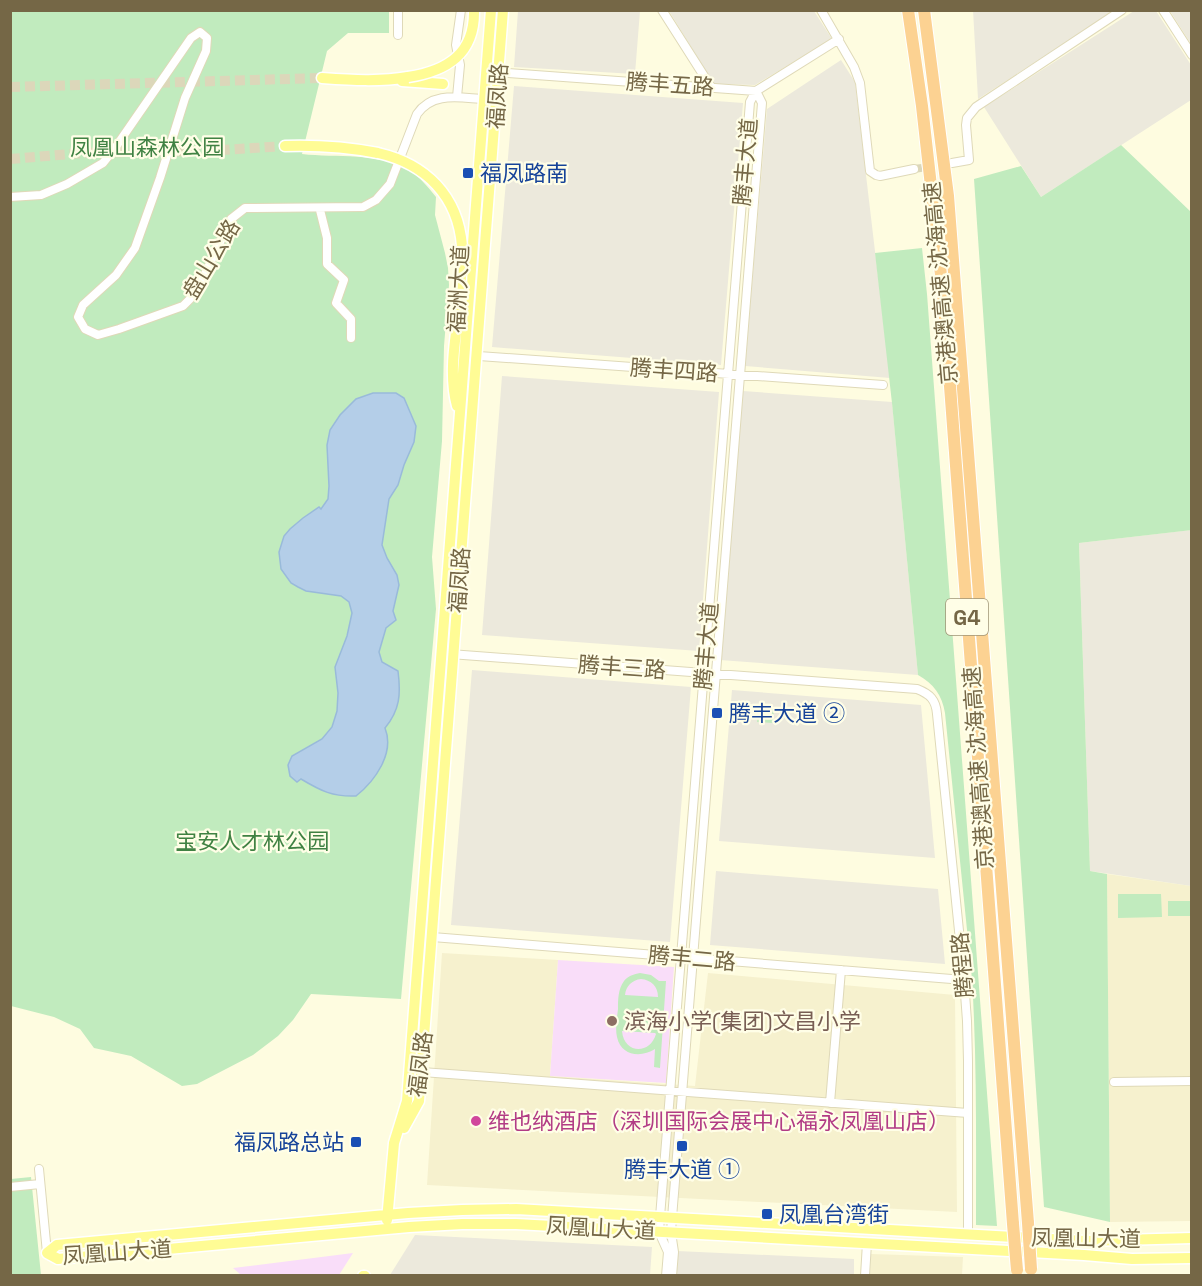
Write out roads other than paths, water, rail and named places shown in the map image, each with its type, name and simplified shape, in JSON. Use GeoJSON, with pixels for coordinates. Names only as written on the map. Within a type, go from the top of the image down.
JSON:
{"type":"FeatureCollection","features":[{"type":"Feature","properties":{"kind":"highway","name":"京港澳高速 沈海高速"},"geometry":{"type":"LineString","coordinates":[[908,10],[922,106],[943,293],[1017,1273]]}},
{"type":"Feature","properties":{"kind":"highway","name":"京港澳高速 沈海高速"},"geometry":{"type":"LineString","coordinates":[[924,10],[948,196],[1032,1272]]}},
{"type":"Feature","properties":{"kind":"main road"},"geometry":{"type":"LineString","coordinates":[[390,80],[436,71],[461,54],[471,34],[474,10]]}},
{"type":"Feature","properties":{"kind":"main road","name":"福凤路"},"geometry":{"type":"LineString","coordinates":[[387,1229],[394,1143],[407,1101],[491,10]]}},
{"type":"Feature","properties":{"kind":"main road","name":"福凤路"},"geometry":{"type":"LineString","coordinates":[[394,1143],[419,1101],[422,1072],[503,10]]}},
{"type":"Feature","properties":{"kind":"main road"},"geometry":{"type":"LineString","coordinates":[[322,78],[443,84]]}},
{"type":"Feature","properties":{"kind":"main road","name":"福洲大道"},"geometry":{"type":"LineString","coordinates":[[285,146],[351,148],[398,159],[416,168],[432,180],[450,203],[458,220],[462,237],[460,302],[453,359],[454,392],[460,416]]}},
{"type":"Feature","properties":{"kind":"main road"},"geometry":{"type":"LineString","coordinates":[[451,537],[463,537]]}},
{"type":"Feature","properties":{"kind":"main road","name":"凤凰山大道"},"geometry":{"type":"LineString","coordinates":[[1191,1238],[1085,1241],[516,1209],[388,1214],[57,1245],[47,1253],[58,1260],[387,1229],[454,1224],[516,1224],[1132,1259],[1191,1258]]}},
{"type":"Feature","properties":{"kind":"street"},"geometry":{"type":"LineString","coordinates":[[398,10],[398,34]]}},
{"type":"Feature","properties":{"kind":"street"},"geometry":{"type":"LineString","coordinates":[[457,98],[460,65],[456,45],[461,10]]}},
{"type":"Feature","properties":{"kind":"street"},"geometry":{"type":"LineString","coordinates":[[662,10],[711,87]]}},
{"type":"Feature","properties":{"kind":"street"},"geometry":{"type":"LineString","coordinates":[[821,10],[854,67],[860,83],[870,171],[880,176],[915,169]]}},
{"type":"Feature","properties":{"kind":"street"},"geometry":{"type":"LineString","coordinates":[[952,163],[969,160],[966,125],[967,118],[976,107],[1122,10]]}},
{"type":"Feature","properties":{"kind":"street"},"geometry":{"type":"LineString","coordinates":[[1163,10],[1191,55]]}},
{"type":"Feature","properties":{"kind":"street","name":"盘山公路"},"geometry":{"type":"LineString","coordinates":[[10,197],[41,195],[67,184],[103,163],[191,38],[200,32],[207,38],[206,51],[185,98],[135,248],[116,275],[83,305],[78,317],[85,329],[98,335],[183,306],[196,293],[231,219],[244,208],[363,207],[376,200],[390,184],[420,110],[435,99],[444,97],[484,99]]}},
{"type":"Feature","properties":{"kind":"street"},"geometry":{"type":"LineString","coordinates":[[756,91],[839,39]]}},
{"type":"Feature","properties":{"kind":"street","name":"腾丰五路"},"geometry":{"type":"LineString","coordinates":[[487,71],[756,91]]}},
{"type":"Feature","properties":{"kind":"street","name":"腾丰大道"},"geometry":{"type":"LineString","coordinates":[[666,1275],[668,1252],[659,1232],[660,1217],[750,102],[756,91]]}},
{"type":"Feature","properties":{"kind":"street","name":"腾丰大道"},"geometry":{"type":"LineString","coordinates":[[672,1275],[674,1252],[671,1232],[672,1218],[762,103],[756,91]]}},
{"type":"Feature","properties":{"kind":"street"},"geometry":{"type":"LineString","coordinates":[[320,210],[327,238],[327,264],[344,280],[336,303],[351,319],[351,338]]}},
{"type":"Feature","properties":{"kind":"street","name":"腾丰四路"},"geometry":{"type":"LineString","coordinates":[[465,355],[884,385]]}},
{"type":"Feature","properties":{"kind":"street","name":"腾丰三路"},"geometry":{"type":"LineString","coordinates":[[442,653],[917,689],[926,692],[932,698]]}},
{"type":"Feature","properties":{"kind":"street","name":"腾程路"},"geometry":{"type":"LineString","coordinates":[[932,698],[938,714],[964,980],[968,1061],[968,1234]]}},
{"type":"Feature","properties":{"kind":"street","name":"腾丰二路"},"geometry":{"type":"LineString","coordinates":[[420,936],[964,980]]}},
{"type":"Feature","properties":{"kind":"street"},"geometry":{"type":"LineString","coordinates":[[830,1102],[841,970]]}},
{"type":"Feature","properties":{"kind":"street"},"geometry":{"type":"LineString","coordinates":[[422,1072],[968,1113]]}},
{"type":"Feature","properties":{"kind":"street"},"geometry":{"type":"LineString","coordinates":[[1114,1082],[1191,1081]]}},
{"type":"Feature","properties":{"kind":"street"},"geometry":{"type":"LineString","coordinates":[[39,1169],[47,1253]]}},
{"type":"Feature","properties":{"kind":"street"},"geometry":{"type":"LineString","coordinates":[[10,1187],[40,1184]]}},
{"type":"Feature","properties":{"kind":"street"},"geometry":{"type":"LineString","coordinates":[[865,1275],[867,1243]]}},
{"type":"Feature","properties":{"kind":"water"},"geometry":{"type":"Polygon","coordinates":[[[373,393],[396,393],[404,398],[416,426],[414,442],[398,485],[389,499],[382,545],[397,575],[399,585],[393,611],[396,620],[386,628],[379,652],[382,662],[398,671],[398,701],[394,715],[385,728],[387,747],[381,766],[363,790],[356,796],[348,796],[327,792],[301,779],[297,782],[290,776],[288,765],[292,756],[322,739],[332,727],[337,711],[338,693],[335,667],[347,636],[352,613],[349,602],[341,596],[306,591],[291,583],[281,569],[279,552],[284,536],[290,529],[319,507],[321,509],[328,499],[327,445],[330,430],[340,415],[356,399],[373,393]]]}},
{"type":"Feature","properties":{"kind":"tunnel"},"geometry":{"type":"LineString","coordinates":[[10,87],[322,78]]}},
{"type":"Feature","properties":{"kind":"tunnel"},"geometry":{"type":"LineString","coordinates":[[10,159],[82,153],[207,151],[285,146]]}},
{"type":"Feature","properties":{"kind":"tunnel"},"geometry":{"type":"LineString","coordinates":[[914,169],[949,164]]}},
{"type":"Feature","properties":{"kind":"place","name":"福凤路南"},"geometry":{"type":"Point","coordinates":[468,173]}},
{"type":"Feature","properties":{"kind":"place","name":"腾丰大道 ②"},"geometry":{"type":"Point","coordinates":[717,713]}},
{"type":"Feature","properties":{"kind":"place","name":"滨海小学(集团)文昌小学"},"geometry":{"type":"Point","coordinates":[612,1021]}},
{"type":"Feature","properties":{"kind":"place","name":"维也纳酒店（深圳国际会展中心福永凤凰山店）"},"geometry":{"type":"Point","coordinates":[476,1121]}},
{"type":"Feature","properties":{"kind":"place","name":"福凤路总站"},"geometry":{"type":"Point","coordinates":[356,1142]}},
{"type":"Feature","properties":{"kind":"place","name":"腾丰大道 ①"},"geometry":{"type":"Point","coordinates":[682,1146]}},
{"type":"Feature","properties":{"kind":"place","name":"凤凰台湾街"},"geometry":{"type":"Point","coordinates":[767,1214]}},
{"type":"Feature","properties":{"kind":"park label","name":"凤凰山森林公园"},"geometry":{"type":"Point","coordinates":[147,147]}},
{"type":"Feature","properties":{"kind":"park label","name":"宝安人才林公园"},"geometry":{"type":"Point","coordinates":[252,841]}}]}
